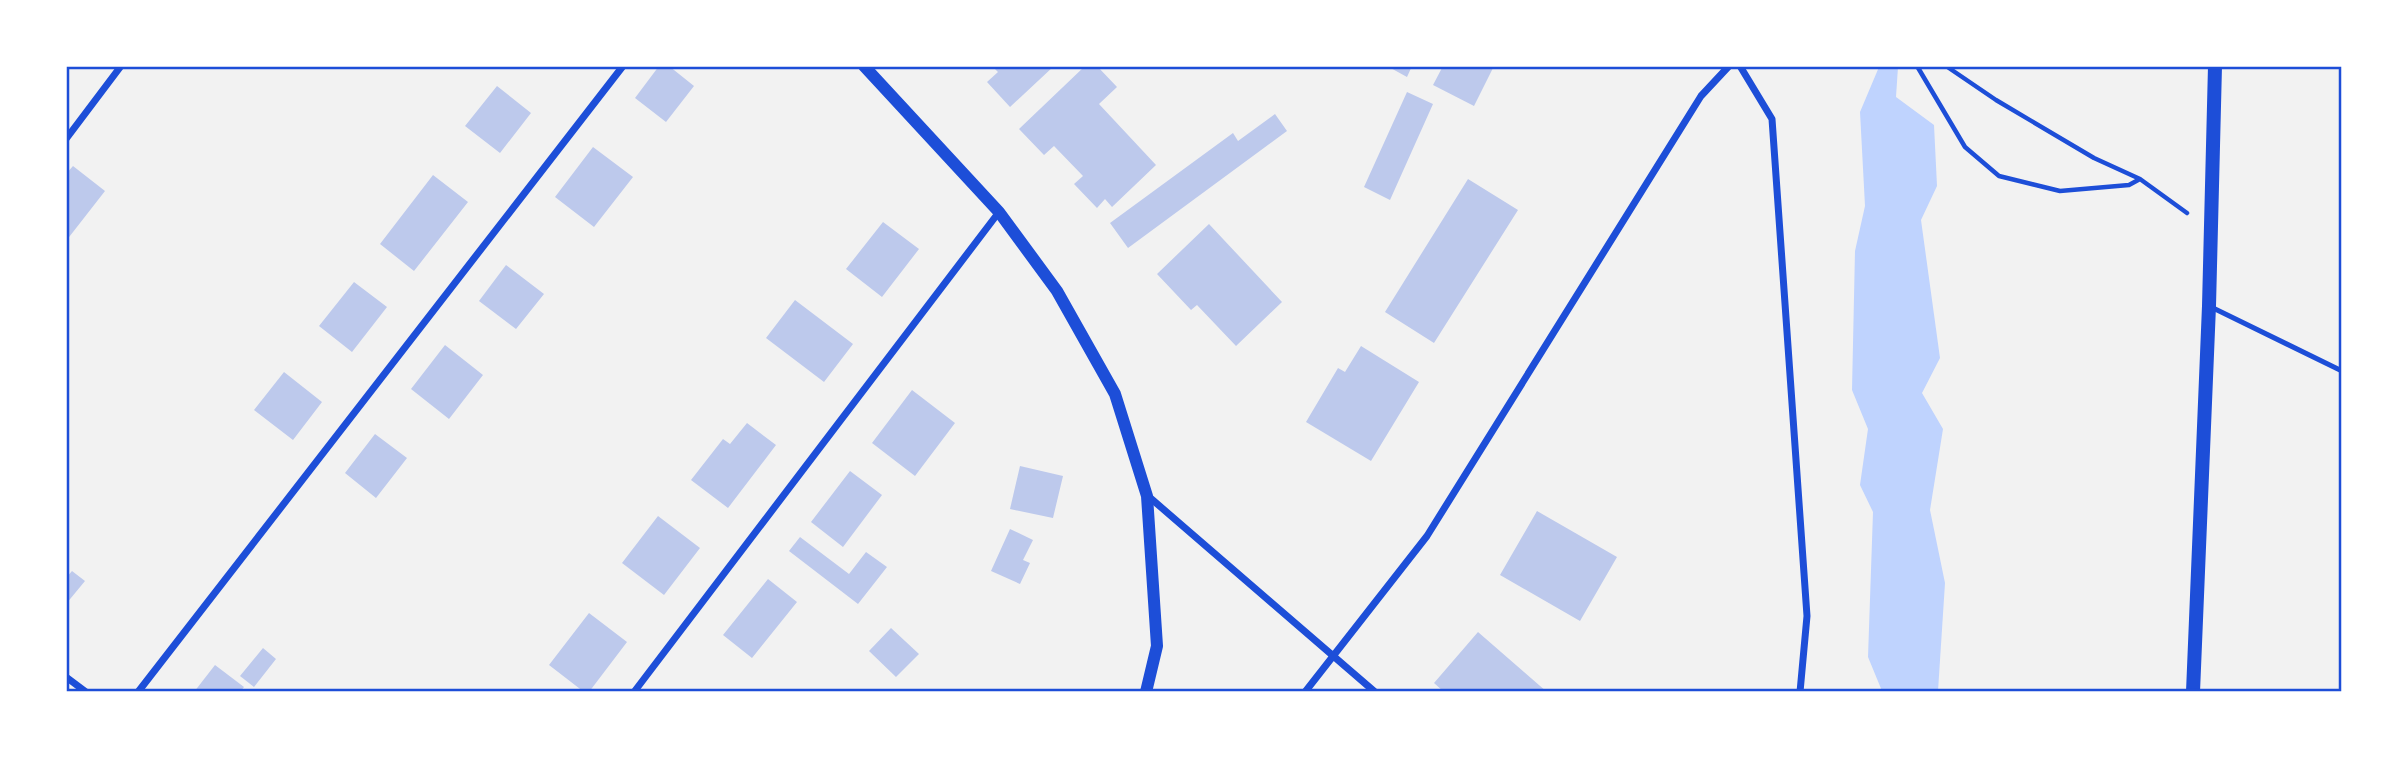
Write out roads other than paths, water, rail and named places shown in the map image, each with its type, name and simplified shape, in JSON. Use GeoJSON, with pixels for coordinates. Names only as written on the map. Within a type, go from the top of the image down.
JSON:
{"type":"FeatureCollection","features":[{"type":"Feature","properties":{"kind":"main road"},"geometry":{"type":"LineString","coordinates":[[2193,691],[2216,66]]}},
{"type":"Feature","properties":{"kind":"street"},"geometry":{"type":"LineString","coordinates":[[66,139],[121,66]]}},
{"type":"Feature","properties":{"kind":"street"},"geometry":{"type":"LineString","coordinates":[[138,691],[623,66]]}},
{"type":"Feature","properties":{"kind":"street"},"geometry":{"type":"LineString","coordinates":[[864,66],[999,212],[1057,291],[1115,394],[1147,496],[1157,646],[1146,691]]}},
{"type":"Feature","properties":{"kind":"street"},"geometry":{"type":"LineString","coordinates":[[1305,691],[1427,536],[1701,96],[1729,66]]}},
{"type":"Feature","properties":{"kind":"street"},"geometry":{"type":"LineString","coordinates":[[1740,66],[1772,119],[1807,616],[1800,691]]}},
{"type":"Feature","properties":{"kind":"street"},"geometry":{"type":"LineString","coordinates":[[634,691],[999,212]]}},
{"type":"Feature","properties":{"kind":"street"},"geometry":{"type":"LineString","coordinates":[[1147,496],[1375,691]]}},
{"type":"Feature","properties":{"kind":"street"},"geometry":{"type":"LineString","coordinates":[[66,677],[86,691]]}},
{"type":"Feature","properties":{"kind":"lane"},"geometry":{"type":"LineString","coordinates":[[2208,306],[2342,371]]}},
{"type":"Feature","properties":{"kind":"water"},"geometry":{"type":"Polygon","coordinates":[[[1879,67],[1898,67],[1896,97],[1934,125],[1937,186],[1921,220],[1940,358],[1922,393],[1943,429],[1930,510],[1945,583],[1938,691],[1882,691],[1868,657],[1873,512],[1860,485],[1868,429],[1852,390],[1855,251],[1865,206],[1860,112],[1879,67]]]}}]}
